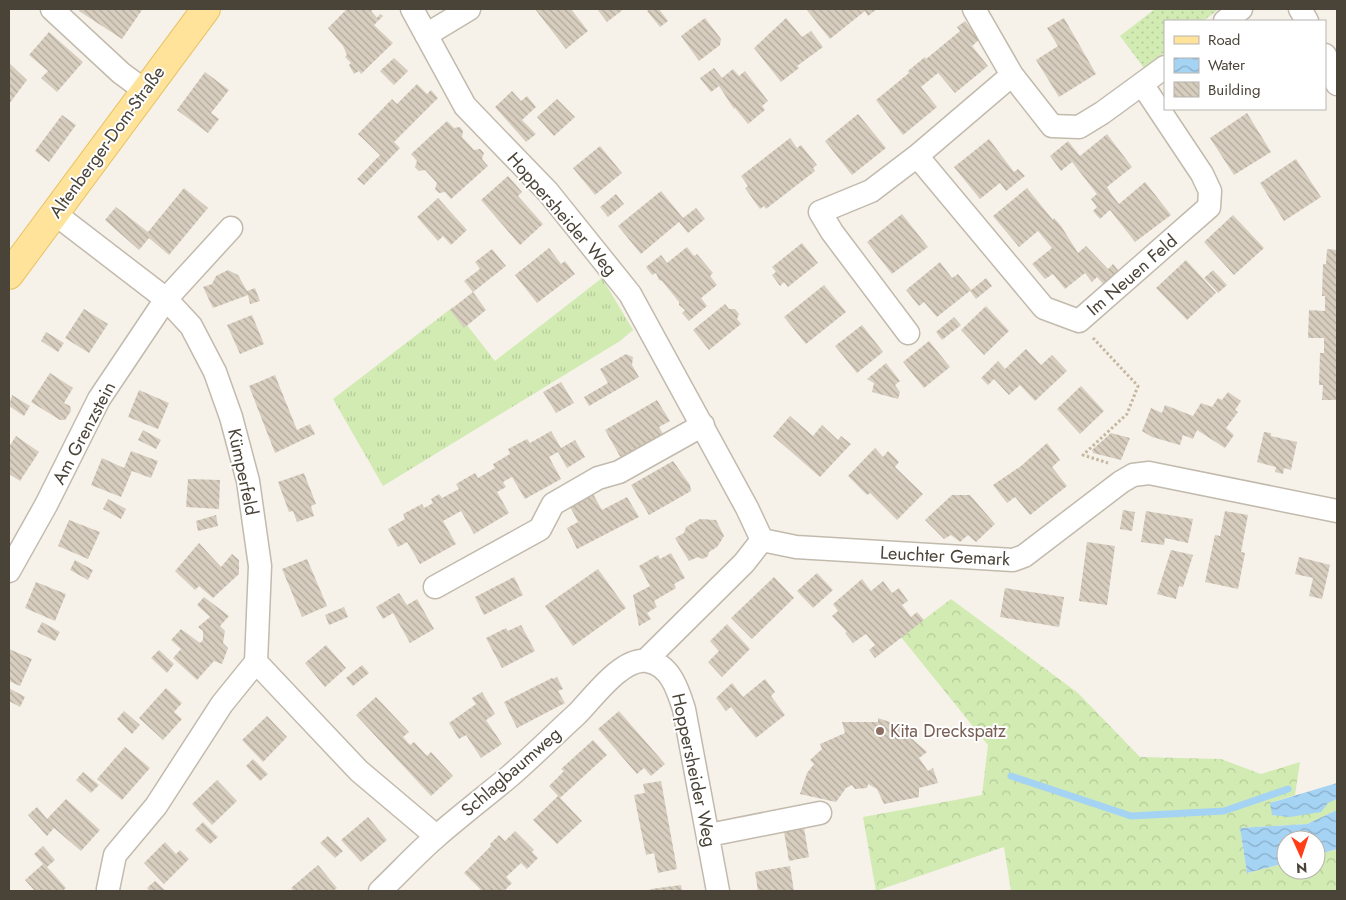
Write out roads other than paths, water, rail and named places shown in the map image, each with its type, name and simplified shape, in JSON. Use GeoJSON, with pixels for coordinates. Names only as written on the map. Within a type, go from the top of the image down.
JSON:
{"type":"FeatureCollection","features":[{"type":"Feature","properties":{"kind":"main road","name":"Altenberger-Dom-Straße"},"geometry":{"type":"LineString","coordinates":[[9,275],[144,90],[206,9]]}},
{"type":"Feature","properties":{"kind":"street"},"geometry":{"type":"LineString","coordinates":[[52,9],[121,73],[144,90]]}},
{"type":"Feature","properties":{"kind":"street","name":"Hoppersheider Weg"},"geometry":{"type":"LineString","coordinates":[[412,9],[465,106],[548,192],[630,294],[748,508],[762,540]]}},
{"type":"Feature","properties":{"kind":"street"},"geometry":{"type":"LineString","coordinates":[[426,35],[469,9]]}},
{"type":"Feature","properties":{"kind":"street"},"geometry":{"type":"LineString","coordinates":[[974,9],[1012,75],[1052,126],[1079,127],[1164,68]]}},
{"type":"Feature","properties":{"kind":"street"},"geometry":{"type":"LineString","coordinates":[[1226,20],[1241,9]]}},
{"type":"Feature","properties":{"kind":"street"},"geometry":{"type":"LineString","coordinates":[[1300,9],[1306,20]]}},
{"type":"Feature","properties":{"kind":"street"},"geometry":{"type":"LineString","coordinates":[[1326,57],[1337,84]]}},
{"type":"Feature","properties":{"kind":"street"},"geometry":{"type":"LineString","coordinates":[[908,333],[832,232],[820,212],[871,191],[917,156],[1012,75]]}},
{"type":"Feature","properties":{"kind":"street","name":"Im Neuen Feld"},"geometry":{"type":"LineString","coordinates":[[917,156],[1044,308],[1079,321],[1209,207],[1210,191],[1202,174],[1142,84]]}},
{"type":"Feature","properties":{"kind":"street","name":"Kümperfeld"},"geometry":{"type":"LineString","coordinates":[[54,214],[166,299],[191,326],[215,372],[231,417],[248,481],[260,566],[256,662]]}},
{"type":"Feature","properties":{"kind":"street"},"geometry":{"type":"LineString","coordinates":[[166,299],[231,228]]}},
{"type":"Feature","properties":{"kind":"street","name":"Am Grenzstein"},"geometry":{"type":"LineString","coordinates":[[9,571],[46,505],[99,399],[166,299]]}},
{"type":"Feature","properties":{"kind":"street"},"geometry":{"type":"LineString","coordinates":[[435,587],[540,529],[553,504],[598,478],[619,472],[703,425]]}},
{"type":"Feature","properties":{"kind":"street","name":"Leuchter Gemark"},"geometry":{"type":"LineString","coordinates":[[762,540],[796,547],[1013,560],[1024,556],[1133,475],[1149,473],[1165,474],[1337,511]]}},
{"type":"Feature","properties":{"kind":"street"},"geometry":{"type":"LineString","coordinates":[[646,660],[744,563],[762,540]]}},
{"type":"Feature","properties":{"kind":"street","name":"Hoppersheider Weg"},"geometry":{"type":"LineString","coordinates":[[646,660],[658,664],[667,672],[677,687],[684,709],[718,891]]}},
{"type":"Feature","properties":{"kind":"street","name":"Schlagbaumweg"},"geometry":{"type":"LineString","coordinates":[[380,891],[436,836],[510,776],[584,707],[620,670],[633,663],[646,660]]}},
{"type":"Feature","properties":{"kind":"street"},"geometry":{"type":"LineString","coordinates":[[108,889],[115,854],[156,806],[222,704],[256,662],[359,771],[436,836]]}},
{"type":"Feature","properties":{"kind":"street"},"geometry":{"type":"LineString","coordinates":[[709,835],[820,813]]}},
{"type":"Feature","properties":{"kind":"water"},"geometry":{"type":"Polygon","coordinates":[[[1337,783],[1337,799],[1328,803],[1321,812],[1290,817],[1272,815],[1270,803],[1337,783]]]}},
{"type":"Feature","properties":{"kind":"water"},"geometry":{"type":"Polygon","coordinates":[[[1337,810],[1337,849],[1326,852],[1326,830],[1276,830],[1276,866],[1247,873],[1240,828],[1307,824],[1337,810]]]}},
{"type":"Feature","properties":{"kind":"waterway"},"geometry":{"type":"LineString","coordinates":[[1011,776],[1131,816],[1224,811],[1288,789]]}},
{"type":"Feature","properties":{"kind":"place","name":"Kita Dreckspatz"},"geometry":{"type":"Point","coordinates":[880,731]}}]}
